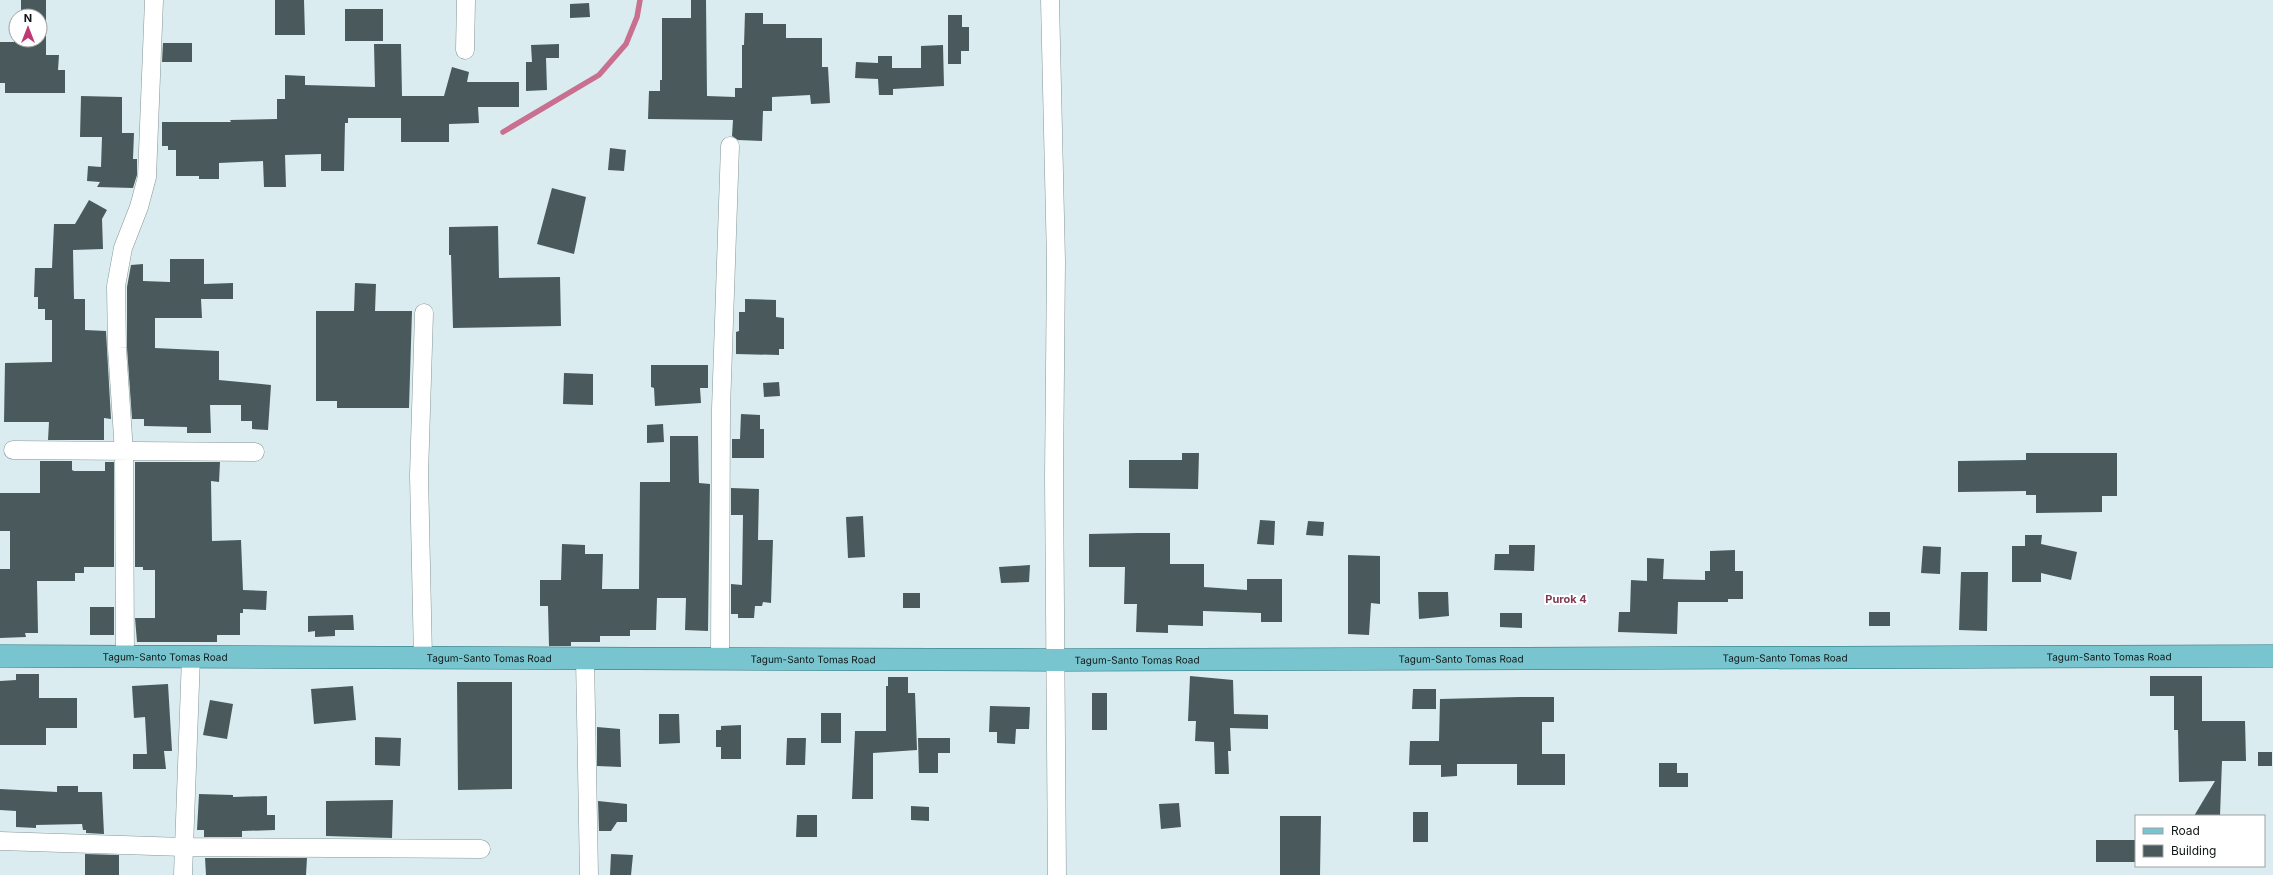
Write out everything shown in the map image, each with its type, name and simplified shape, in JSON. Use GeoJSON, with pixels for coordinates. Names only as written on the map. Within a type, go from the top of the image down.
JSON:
{"type":"FeatureCollection","features":[{"type":"Feature","properties":{"kind":"main road","name":"Tagum-Santo Tomas Road"},"geometry":{"type":"LineString","coordinates":[[0,656],[191,658],[1056,660],[2273,656]]}},
{"type":"Feature","properties":{"kind":"street"},"geometry":{"type":"LineString","coordinates":[[125,657],[124,452],[117,348],[116,286],[123,248],[139,207],[147,177],[154,0]]}},
{"type":"Feature","properties":{"kind":"street"},"geometry":{"type":"LineString","coordinates":[[465,50],[466,0]]}},
{"type":"Feature","properties":{"kind":"street"},"geometry":{"type":"LineString","coordinates":[[1050,0],[1056,261],[1054,340],[1057,875]]}},
{"type":"Feature","properties":{"kind":"street"},"geometry":{"type":"LineString","coordinates":[[720,659],[721,417],[730,146]]}},
{"type":"Feature","properties":{"kind":"street"},"geometry":{"type":"LineString","coordinates":[[422,658],[419,475],[424,313]]}},
{"type":"Feature","properties":{"kind":"street"},"geometry":{"type":"LineString","coordinates":[[13,450],[255,452]]}},
{"type":"Feature","properties":{"kind":"street"},"geometry":{"type":"LineString","coordinates":[[182,875],[191,658]]}},
{"type":"Feature","properties":{"kind":"street"},"geometry":{"type":"LineString","coordinates":[[585,658],[589,875]]}},
{"type":"Feature","properties":{"kind":"street"},"geometry":{"type":"LineString","coordinates":[[0,841],[184,847],[481,849]]}},
{"type":"Feature","properties":{"kind":"building"},"geometry":{"type":"Polygon","coordinates":[[[21,0],[46,0],[46,8],[21,8],[21,0]]]}},
{"type":"Feature","properties":{"kind":"building"},"geometry":{"type":"Polygon","coordinates":[[[275,0],[304,0],[305,35],[275,35],[275,0]]]}},
{"type":"Feature","properties":{"kind":"building"},"geometry":{"type":"Polygon","coordinates":[[[691,0],[706,0],[707,96],[735,97],[735,88],[742,88],[742,45],[744,45],[745,13],[763,13],[763,24],[786,24],[786,38],[822,38],[822,67],[828,67],[830,103],[811,104],[810,95],[772,97],[772,111],[763,111],[762,141],[738,140],[732,136],[733,120],[648,119],[649,91],[660,91],[660,80],[662,80],[662,18],[691,18],[691,0]]]}},
{"type":"Feature","properties":{"kind":"building"},"geometry":{"type":"Polygon","coordinates":[[[589,3],[590,17],[570,18],[570,4],[589,3]]]}},
{"type":"Feature","properties":{"kind":"building"},"geometry":{"type":"Polygon","coordinates":[[[345,9],[383,9],[383,41],[345,41],[345,9]]]}},
{"type":"Feature","properties":{"kind":"building"},"geometry":{"type":"Polygon","coordinates":[[[948,15],[962,15],[962,27],[969,27],[969,51],[961,51],[961,64],[948,64],[948,15]]]}},
{"type":"Feature","properties":{"kind":"building"},"geometry":{"type":"Polygon","coordinates":[[[0,42],[8,42],[8,48],[46,48],[46,55],[59,55],[58,70],[65,70],[65,93],[5,93],[5,83],[0,83],[0,42]]]}},
{"type":"Feature","properties":{"kind":"building"},"geometry":{"type":"Polygon","coordinates":[[[163,43],[192,43],[192,62],[162,62],[163,43]]]}},
{"type":"Feature","properties":{"kind":"building"},"geometry":{"type":"Polygon","coordinates":[[[374,44],[401,44],[402,96],[444,96],[452,67],[469,72],[467,82],[519,82],[519,107],[478,107],[479,123],[449,124],[449,142],[401,142],[401,118],[348,118],[348,123],[345,123],[344,171],[321,171],[321,154],[285,155],[286,187],[264,187],[263,161],[219,163],[219,179],[199,179],[199,176],[176,176],[176,150],[168,150],[168,146],[162,146],[162,122],[231,122],[230,120],[277,119],[277,99],[285,99],[285,75],[305,76],[305,85],[375,87],[374,44]]]}},
{"type":"Feature","properties":{"kind":"building"},"geometry":{"type":"Polygon","coordinates":[[[559,44],[559,58],[546,58],[547,90],[526,91],[526,62],[532,62],[531,45],[559,44]]]}},
{"type":"Feature","properties":{"kind":"building"},"geometry":{"type":"Polygon","coordinates":[[[943,45],[944,86],[893,89],[893,95],[879,95],[878,79],[855,78],[856,62],[878,63],[878,56],[892,56],[892,68],[921,68],[921,46],[943,45]]]}},
{"type":"Feature","properties":{"kind":"building"},"geometry":{"type":"Polygon","coordinates":[[[81,96],[122,97],[122,133],[134,133],[133,159],[137,159],[137,175],[133,188],[97,187],[100,182],[87,181],[88,166],[101,167],[102,137],[80,137],[81,96]]]}},
{"type":"Feature","properties":{"kind":"building"},"geometry":{"type":"Polygon","coordinates":[[[610,148],[626,150],[624,171],[608,170],[610,148]]]}},
{"type":"Feature","properties":{"kind":"building"},"geometry":{"type":"Polygon","coordinates":[[[552,188],[586,197],[574,254],[537,244],[552,188]]]}},
{"type":"Feature","properties":{"kind":"building"},"geometry":{"type":"Polygon","coordinates":[[[89,200],[107,210],[102,219],[103,249],[73,250],[74,299],[85,299],[85,330],[106,331],[111,419],[104,418],[104,440],[48,440],[49,422],[4,422],[5,363],[52,362],[52,320],[45,320],[45,309],[38,309],[38,297],[34,297],[35,268],[52,268],[54,224],[75,224],[89,200]]]}},
{"type":"Feature","properties":{"kind":"building"},"geometry":{"type":"Polygon","coordinates":[[[498,226],[499,278],[560,277],[561,326],[453,328],[449,227],[498,226]]]}},
{"type":"Feature","properties":{"kind":"building"},"geometry":{"type":"Polygon","coordinates":[[[170,259],[204,259],[204,284],[233,283],[233,299],[201,299],[202,318],[155,318],[155,348],[219,351],[219,380],[271,385],[268,430],[252,429],[252,421],[241,421],[241,405],[210,405],[211,433],[187,433],[187,427],[144,426],[144,419],[132,419],[127,348],[127,287],[131,265],[143,264],[143,281],[170,282],[170,259]]]}},
{"type":"Feature","properties":{"kind":"building"},"geometry":{"type":"Polygon","coordinates":[[[355,283],[376,284],[375,311],[412,311],[409,408],[337,408],[337,401],[316,401],[316,311],[354,311],[355,283]]]}},
{"type":"Feature","properties":{"kind":"building"},"geometry":{"type":"Polygon","coordinates":[[[745,299],[776,300],[776,317],[784,318],[784,349],[779,349],[779,355],[736,354],[736,332],[739,331],[739,312],[745,312],[745,299]]]}},
{"type":"Feature","properties":{"kind":"building"},"geometry":{"type":"Polygon","coordinates":[[[651,365],[708,365],[708,388],[700,388],[701,403],[655,406],[654,388],[651,387],[651,365]]]}},
{"type":"Feature","properties":{"kind":"building"},"geometry":{"type":"Polygon","coordinates":[[[564,373],[593,374],[593,405],[563,404],[564,373]]]}},
{"type":"Feature","properties":{"kind":"building"},"geometry":{"type":"Polygon","coordinates":[[[779,382],[780,396],[764,397],[763,383],[779,382]]]}},
{"type":"Feature","properties":{"kind":"building"},"geometry":{"type":"Polygon","coordinates":[[[741,414],[760,415],[760,429],[764,429],[764,458],[732,458],[732,439],[740,439],[741,414]]]}},
{"type":"Feature","properties":{"kind":"building"},"geometry":{"type":"Polygon","coordinates":[[[663,424],[664,442],[647,443],[647,425],[663,424]]]}},
{"type":"Feature","properties":{"kind":"building"},"geometry":{"type":"Polygon","coordinates":[[[670,436],[698,436],[699,483],[710,484],[708,631],[685,630],[686,598],[657,598],[656,630],[630,630],[630,636],[600,636],[600,642],[571,642],[571,646],[549,646],[548,606],[540,606],[540,580],[561,580],[562,544],[585,545],[585,554],[603,554],[602,589],[639,589],[640,482],[670,482],[670,436]]]}},
{"type":"Feature","properties":{"kind":"building"},"geometry":{"type":"Polygon","coordinates":[[[1182,453],[1199,453],[1198,489],[1129,488],[1129,460],[1182,460],[1182,453]]]}},
{"type":"Feature","properties":{"kind":"building"},"geometry":{"type":"Polygon","coordinates":[[[2026,453],[2117,453],[2117,496],[2102,496],[2102,512],[2036,513],[2036,495],[2026,495],[2026,491],[1958,492],[1958,461],[2026,460],[2026,453]]]}},
{"type":"Feature","properties":{"kind":"building"},"geometry":{"type":"Polygon","coordinates":[[[40,461],[72,461],[72,470],[74,471],[105,471],[105,462],[114,462],[114,567],[84,567],[84,573],[75,573],[75,581],[37,581],[38,633],[25,633],[26,637],[0,638],[0,569],[10,569],[10,531],[0,531],[0,493],[40,493],[40,461]]]}},
{"type":"Feature","properties":{"kind":"building"},"geometry":{"type":"Polygon","coordinates":[[[135,462],[220,462],[219,482],[211,481],[212,541],[241,540],[243,590],[267,591],[266,610],[243,609],[243,613],[240,613],[240,635],[217,635],[217,642],[137,642],[135,618],[155,618],[155,570],[143,570],[143,567],[135,567],[135,462]]]}},
{"type":"Feature","properties":{"kind":"building"},"geometry":{"type":"Polygon","coordinates":[[[731,488],[759,489],[758,540],[773,540],[771,603],[763,602],[762,606],[755,606],[754,618],[738,618],[738,614],[731,614],[731,584],[742,585],[743,515],[731,515],[731,488]]]}},
{"type":"Feature","properties":{"kind":"building"},"geometry":{"type":"Polygon","coordinates":[[[863,516],[865,557],[848,558],[846,517],[863,516]]]}},
{"type":"Feature","properties":{"kind":"building"},"geometry":{"type":"Polygon","coordinates":[[[1260,520],[1275,521],[1274,545],[1257,544],[1260,520]]]}},
{"type":"Feature","properties":{"kind":"building"},"geometry":{"type":"Polygon","coordinates":[[[1308,521],[1324,522],[1323,536],[1306,535],[1308,521]]]}},
{"type":"Feature","properties":{"kind":"building"},"geometry":{"type":"Polygon","coordinates":[[[1170,533],[1170,564],[1204,564],[1204,587],[1247,590],[1247,579],[1282,579],[1282,622],[1261,622],[1261,613],[1203,611],[1203,626],[1168,625],[1168,633],[1136,632],[1137,604],[1124,604],[1125,567],[1089,567],[1089,534],[1170,533]]]}},
{"type":"Feature","properties":{"kind":"building"},"geometry":{"type":"Polygon","coordinates":[[[2025,535],[2042,535],[2041,544],[2077,552],[2071,580],[2041,573],[2041,582],[2012,582],[2012,546],[2025,546],[2025,535]]]}},
{"type":"Feature","properties":{"kind":"building"},"geometry":{"type":"Polygon","coordinates":[[[1509,545],[1535,545],[1534,571],[1494,570],[1495,554],[1509,554],[1509,545]]]}},
{"type":"Feature","properties":{"kind":"building"},"geometry":{"type":"Polygon","coordinates":[[[1923,546],[1941,547],[1940,574],[1921,573],[1923,546]]]}},
{"type":"Feature","properties":{"kind":"building"},"geometry":{"type":"Polygon","coordinates":[[[1735,550],[1735,571],[1743,571],[1743,599],[1728,599],[1728,602],[1678,602],[1677,634],[1618,632],[1619,612],[1630,612],[1631,580],[1647,581],[1647,558],[1664,559],[1663,579],[1705,580],[1705,571],[1710,571],[1710,551],[1735,550]]]}},
{"type":"Feature","properties":{"kind":"building"},"geometry":{"type":"Polygon","coordinates":[[[1348,555],[1380,556],[1380,604],[1371,603],[1369,635],[1348,634],[1348,555]]]}},
{"type":"Feature","properties":{"kind":"building"},"geometry":{"type":"Polygon","coordinates":[[[1030,565],[1029,582],[1001,583],[999,567],[1030,565]]]}},
{"type":"Feature","properties":{"kind":"building"},"geometry":{"type":"Polygon","coordinates":[[[1961,572],[1988,572],[1987,631],[1959,630],[1961,572]]]}},
{"type":"Feature","properties":{"kind":"building"},"geometry":{"type":"Polygon","coordinates":[[[1418,592],[1448,592],[1449,616],[1419,619],[1418,592]]]}},
{"type":"Feature","properties":{"kind":"building"},"geometry":{"type":"Polygon","coordinates":[[[903,593],[920,593],[920,608],[903,608],[903,593]]]}},
{"type":"Feature","properties":{"kind":"building"},"geometry":{"type":"Polygon","coordinates":[[[90,607],[114,607],[114,635],[90,635],[90,607]]]}},
{"type":"Feature","properties":{"kind":"building"},"geometry":{"type":"Polygon","coordinates":[[[1869,612],[1890,612],[1890,626],[1869,626],[1869,612]]]}},
{"type":"Feature","properties":{"kind":"building"},"geometry":{"type":"Polygon","coordinates":[[[1500,613],[1522,613],[1522,628],[1500,627],[1500,613]]]}},
{"type":"Feature","properties":{"kind":"building"},"geometry":{"type":"Polygon","coordinates":[[[353,615],[354,630],[335,630],[335,636],[315,637],[315,631],[308,632],[308,616],[353,615]]]}},
{"type":"Feature","properties":{"kind":"building"},"geometry":{"type":"Polygon","coordinates":[[[16,674],[39,674],[39,698],[77,698],[77,728],[46,728],[46,745],[0,745],[0,681],[16,680],[16,674]]]}},
{"type":"Feature","properties":{"kind":"building"},"geometry":{"type":"Polygon","coordinates":[[[1190,676],[1233,680],[1234,714],[1268,715],[1268,729],[1230,728],[1231,751],[1228,751],[1229,774],[1215,774],[1214,742],[1195,741],[1196,721],[1188,721],[1190,676]]]}},
{"type":"Feature","properties":{"kind":"building"},"geometry":{"type":"Polygon","coordinates":[[[2150,676],[2202,676],[2202,721],[2245,721],[2246,761],[2222,761],[2220,815],[2195,815],[2215,781],[2179,782],[2178,730],[2174,730],[2174,696],[2150,696],[2150,676]]]}},
{"type":"Feature","properties":{"kind":"building"},"geometry":{"type":"Polygon","coordinates":[[[888,677],[908,677],[908,693],[915,693],[917,750],[873,753],[873,799],[852,799],[855,731],[886,731],[886,686],[888,686],[888,677]]]}},
{"type":"Feature","properties":{"kind":"building"},"geometry":{"type":"Polygon","coordinates":[[[457,682],[512,682],[512,789],[458,790],[457,682]]]}},
{"type":"Feature","properties":{"kind":"building"},"geometry":{"type":"Polygon","coordinates":[[[168,684],[172,751],[164,751],[166,769],[133,769],[133,754],[147,754],[145,717],[134,718],[132,686],[168,684]]]}},
{"type":"Feature","properties":{"kind":"building"},"geometry":{"type":"Polygon","coordinates":[[[353,686],[356,720],[314,724],[311,689],[353,686]]]}},
{"type":"Feature","properties":{"kind":"building"},"geometry":{"type":"Polygon","coordinates":[[[1413,689],[1436,689],[1436,709],[1412,709],[1413,689]]]}},
{"type":"Feature","properties":{"kind":"building"},"geometry":{"type":"Polygon","coordinates":[[[1092,693],[1107,693],[1107,730],[1092,730],[1092,693]]]}},
{"type":"Feature","properties":{"kind":"building"},"geometry":{"type":"Polygon","coordinates":[[[1554,697],[1554,722],[1542,722],[1542,754],[1565,754],[1565,785],[1517,785],[1517,764],[1457,764],[1457,776],[1441,777],[1441,765],[1409,765],[1410,741],[1439,741],[1440,699],[1554,697]]]}},
{"type":"Feature","properties":{"kind":"building"},"geometry":{"type":"Polygon","coordinates":[[[210,700],[233,704],[227,739],[203,735],[210,700]]]}},
{"type":"Feature","properties":{"kind":"building"},"geometry":{"type":"Polygon","coordinates":[[[990,706],[1030,707],[1029,729],[1016,729],[1015,744],[997,743],[997,732],[989,732],[990,706]]]}},
{"type":"Feature","properties":{"kind":"building"},"geometry":{"type":"Polygon","coordinates":[[[821,713],[841,713],[841,743],[821,743],[821,713]]]}},
{"type":"Feature","properties":{"kind":"building"},"geometry":{"type":"Polygon","coordinates":[[[659,714],[679,714],[680,743],[659,744],[659,714]]]}},
{"type":"Feature","properties":{"kind":"building"},"geometry":{"type":"Polygon","coordinates":[[[741,725],[741,759],[721,759],[721,747],[716,747],[716,730],[721,730],[721,726],[741,725]]]}},
{"type":"Feature","properties":{"kind":"building"},"geometry":{"type":"Polygon","coordinates":[[[597,727],[620,729],[621,767],[597,766],[597,727]]]}},
{"type":"Feature","properties":{"kind":"building"},"geometry":{"type":"Polygon","coordinates":[[[375,737],[401,738],[400,766],[375,765],[375,737]]]}},
{"type":"Feature","properties":{"kind":"building"},"geometry":{"type":"Polygon","coordinates":[[[787,738],[806,738],[805,765],[786,765],[787,738]]]}},
{"type":"Feature","properties":{"kind":"building"},"geometry":{"type":"Polygon","coordinates":[[[918,738],[950,738],[950,753],[938,753],[938,773],[919,773],[918,738]]]}},
{"type":"Feature","properties":{"kind":"building"},"geometry":{"type":"Polygon","coordinates":[[[2258,752],[2272,752],[2272,766],[2258,766],[2258,752]]]}},
{"type":"Feature","properties":{"kind":"building"},"geometry":{"type":"Polygon","coordinates":[[[1659,763],[1677,763],[1677,773],[1688,773],[1688,787],[1659,787],[1659,763]]]}},
{"type":"Feature","properties":{"kind":"building"},"geometry":{"type":"Polygon","coordinates":[[[57,786],[78,786],[78,792],[102,792],[104,834],[86,833],[86,830],[83,830],[82,824],[36,825],[36,828],[16,827],[16,811],[0,810],[0,789],[57,792],[57,786]]]}},
{"type":"Feature","properties":{"kind":"building"},"geometry":{"type":"Polygon","coordinates":[[[199,794],[233,795],[233,797],[267,796],[267,815],[275,815],[275,830],[242,831],[242,837],[204,837],[204,830],[197,830],[199,794]]]}},
{"type":"Feature","properties":{"kind":"building"},"geometry":{"type":"Polygon","coordinates":[[[393,800],[392,838],[326,836],[326,801],[393,800]]]}},
{"type":"Feature","properties":{"kind":"building"},"geometry":{"type":"Polygon","coordinates":[[[598,801],[627,804],[627,822],[617,822],[611,831],[599,831],[598,801]]]}},
{"type":"Feature","properties":{"kind":"building"},"geometry":{"type":"Polygon","coordinates":[[[1179,803],[1181,827],[1161,829],[1159,804],[1179,803]]]}},
{"type":"Feature","properties":{"kind":"building"},"geometry":{"type":"Polygon","coordinates":[[[911,806],[929,807],[929,821],[911,820],[911,806]]]}},
{"type":"Feature","properties":{"kind":"building"},"geometry":{"type":"Polygon","coordinates":[[[1413,812],[1428,812],[1428,842],[1413,842],[1413,812]]]}},
{"type":"Feature","properties":{"kind":"building"},"geometry":{"type":"Polygon","coordinates":[[[797,815],[817,815],[817,837],[796,837],[797,815]]]}},
{"type":"Feature","properties":{"kind":"building"},"geometry":{"type":"Polygon","coordinates":[[[1280,816],[1321,816],[1320,875],[1280,875],[1280,816]]]}},
{"type":"Feature","properties":{"kind":"building"},"geometry":{"type":"Polygon","coordinates":[[[2096,840],[2135,840],[2135,862],[2096,862],[2096,840]]]}},
{"type":"Feature","properties":{"kind":"building"},"geometry":{"type":"Polygon","coordinates":[[[85,854],[119,855],[119,875],[85,875],[85,854]]]}},
{"type":"Feature","properties":{"kind":"building"},"geometry":{"type":"Polygon","coordinates":[[[611,854],[633,855],[631,875],[610,875],[611,854]]]}},
{"type":"Feature","properties":{"kind":"building"},"geometry":{"type":"Polygon","coordinates":[[[205,858],[307,858],[306,875],[206,875],[205,858]]]}},
{"type":"Feature","properties":{"kind":"waterway"},"geometry":{"type":"LineString","coordinates":[[503,132],[599,75],[626,44],[637,17],[640,0]]}},
{"type":"Feature","properties":{"kind":"district","name":"Purok 4"},"geometry":{"type":"Point","coordinates":[1566,599]}}]}
